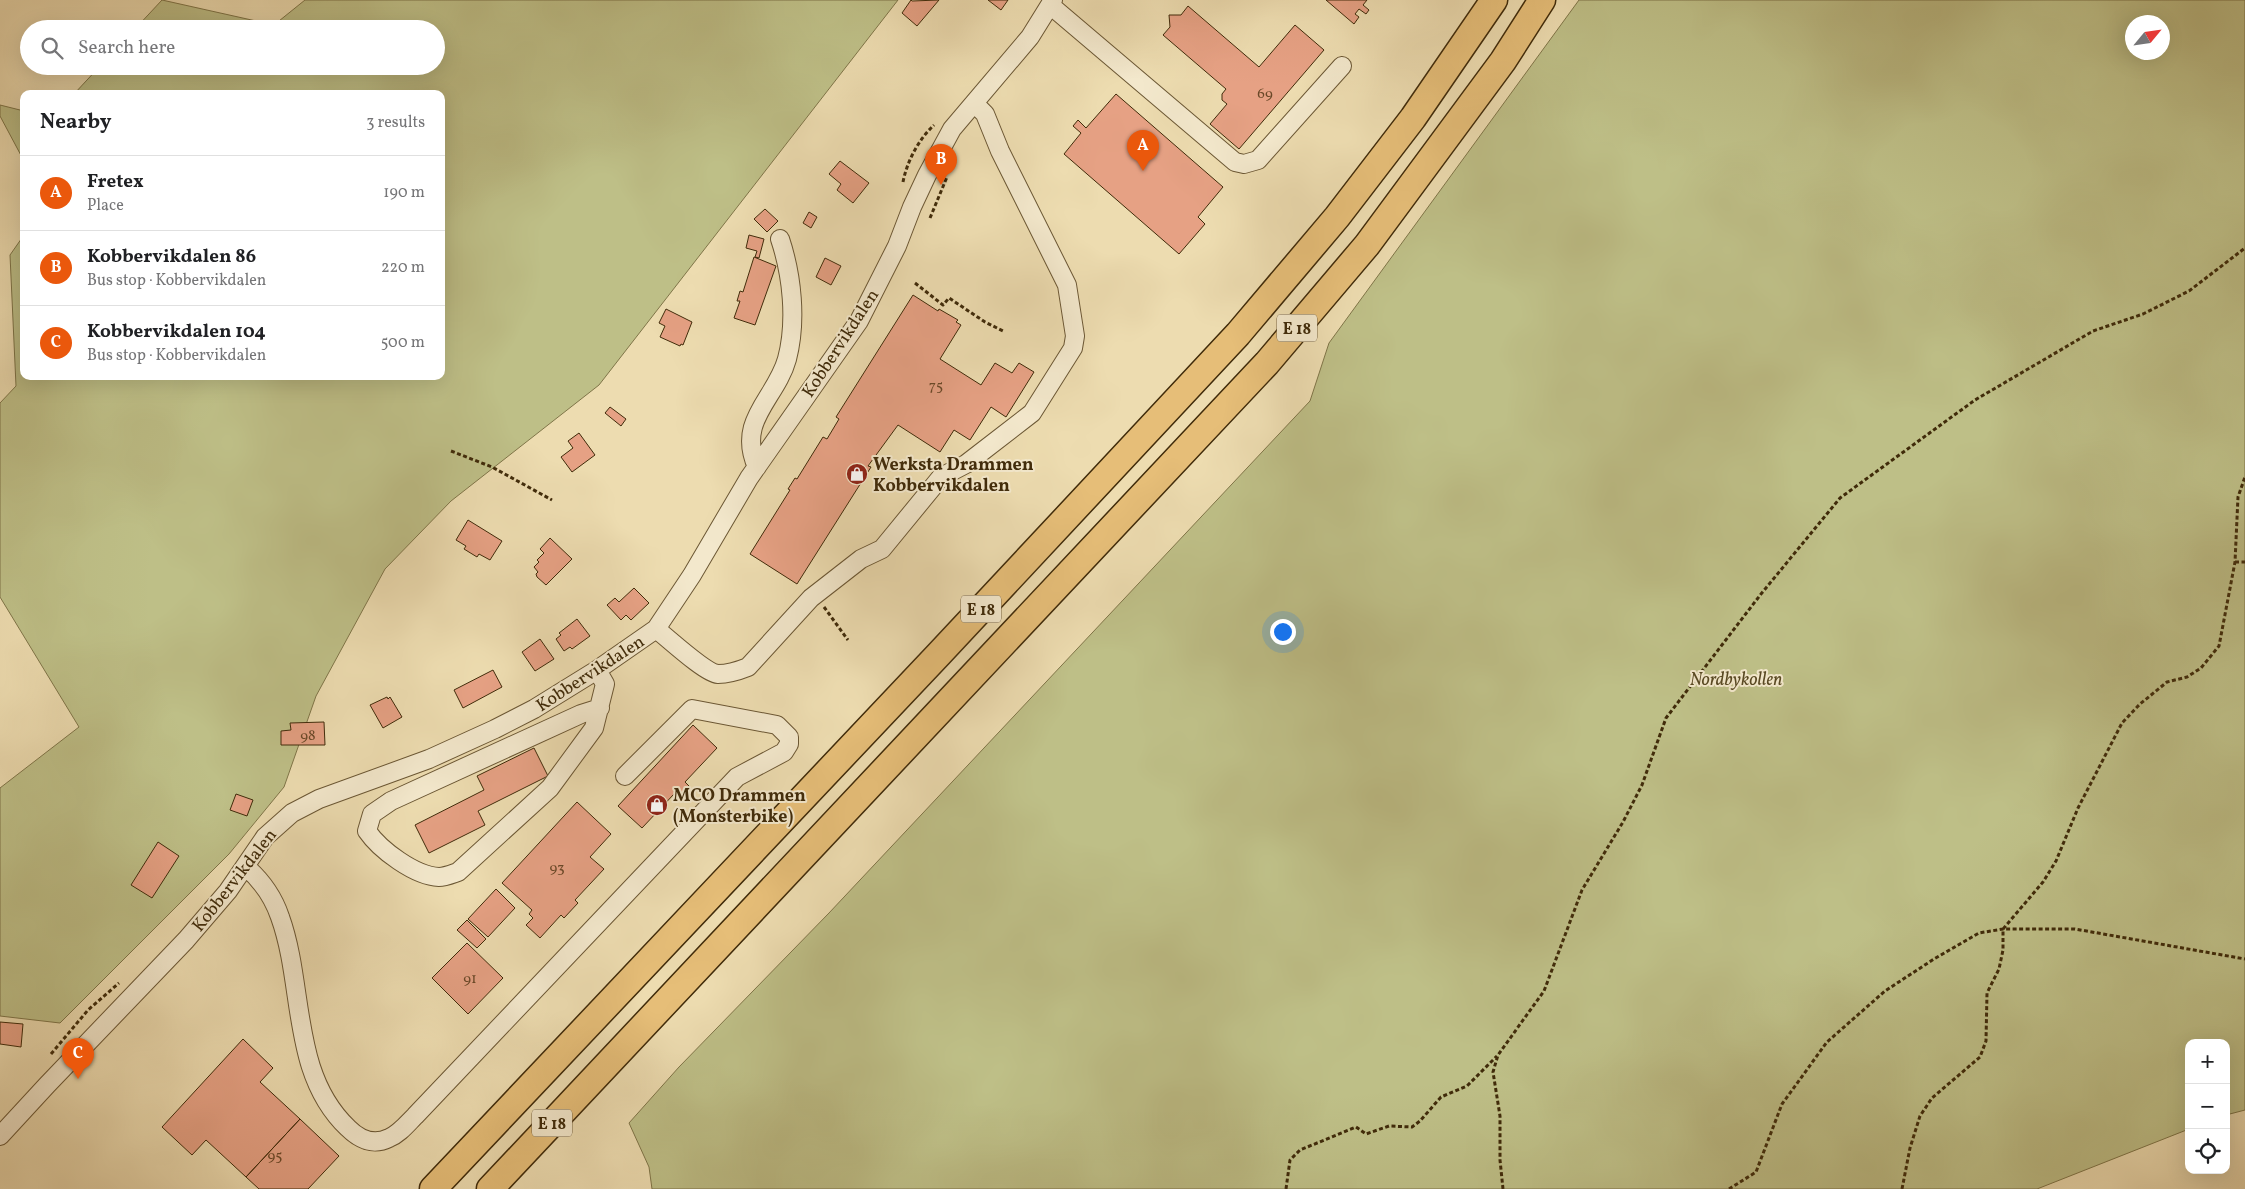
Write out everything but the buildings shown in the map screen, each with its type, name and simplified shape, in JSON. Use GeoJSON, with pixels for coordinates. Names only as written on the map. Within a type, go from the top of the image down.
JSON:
{"type":"FeatureCollection","features":[{"type":"Feature","properties":{"kind":"highway","name":"E 18"},"geometry":{"type":"LineString","coordinates":[[433,1189],[1238,334],[1337,217],[1470,38],[1494,0]]}},
{"type":"Feature","properties":{"kind":"highway","name":"E 18"},"geometry":{"type":"LineString","coordinates":[[490,1189],[1267,363],[1367,245],[1504,61],[1542,0]]}},
{"type":"Feature","properties":{"kind":"highway"},"geometry":{"type":"LineString","coordinates":[[512,1189],[614,1058]]}},
{"type":"Feature","properties":{"kind":"street"},"geometry":{"type":"LineString","coordinates":[[1051,2],[1235,162],[1244,164],[1258,160],[1342,66]]}},
{"type":"Feature","properties":{"kind":"street","name":"Kobbervikdalen"},"geometry":{"type":"LineString","coordinates":[[0,1136],[186,940],[246,867],[265,837],[279,823],[304,806],[429,759],[534,709],[597,670],[656,629],[692,575],[757,467],[859,321],[897,246],[912,207],[936,155],[952,129],[1030,37],[1051,2]]}},
{"type":"Feature","properties":{"kind":"street"},"geometry":{"type":"LineString","coordinates":[[656,629],[715,674],[735,673],[748,666],[812,598],[861,560],[882,549],[940,477],[966,464],[1032,413],[1073,348],[1075,336],[1067,285],[1000,151],[985,114],[974,103]]}},
{"type":"Feature","properties":{"kind":"street"},"geometry":{"type":"LineString","coordinates":[[757,467],[752,457],[750,440],[754,424],[787,360],[791,333],[788,264],[780,239]]}},
{"type":"Feature","properties":{"kind":"street"},"geometry":{"type":"LineString","coordinates":[[597,670],[604,684],[600,708],[594,728],[550,788],[458,872],[440,877],[420,874],[375,843],[367,831],[372,814],[391,801],[581,714],[600,708]]}},
{"type":"Feature","properties":{"kind":"street"},"geometry":{"type":"LineString","coordinates":[[246,867],[261,880],[280,917],[294,975],[304,1043],[315,1078],[326,1100],[342,1123],[356,1136],[367,1141],[379,1141],[397,1133],[415,1116],[737,777],[784,752],[789,744],[789,737],[776,725],[692,708],[625,776]]}},
{"type":"Feature","properties":{"kind":"path"},"geometry":{"type":"LineString","coordinates":[[903,186],[905,171],[922,136],[939,120]]}},
{"type":"Feature","properties":{"kind":"path"},"geometry":{"type":"LineString","coordinates":[[1286,1189],[1290,1160],[1300,1150],[1356,1127],[1366,1134],[1389,1126],[1412,1127],[1420,1121],[1441,1097],[1467,1086],[1498,1055],[1544,991],[1582,890],[1642,785],[1666,718],[1761,594],[1840,498],[1975,400],[2092,331],[2143,314],[2189,291],[2245,248]]}},
{"type":"Feature","properties":{"kind":"path"},"geometry":{"type":"LineString","coordinates":[[915,283],[943,305],[948,298],[985,322],[1005,332]]}},
{"type":"Feature","properties":{"kind":"path"},"geometry":{"type":"LineString","coordinates":[[451,451],[492,467],[552,500]]}},
{"type":"Feature","properties":{"kind":"path"},"geometry":{"type":"LineString","coordinates":[[1902,1189],[1910,1148],[1920,1116],[1932,1098],[1980,1057],[1986,1041],[1987,993],[1999,969],[2003,950],[2003,929],[2043,882],[2056,861],[2078,808],[2122,723],[2140,704],[2167,682],[2187,677],[2201,668],[2219,646],[2235,562],[2238,497],[2245,477]]}},
{"type":"Feature","properties":{"kind":"path"},"geometry":{"type":"LineString","coordinates":[[2235,562],[2245,562]]}},
{"type":"Feature","properties":{"kind":"path"},"geometry":{"type":"LineString","coordinates":[[822,606],[848,640]]}},
{"type":"Feature","properties":{"kind":"path"},"geometry":{"type":"LineString","coordinates":[[1728,1189],[1756,1172],[1782,1104],[1827,1042],[1885,991],[1934,959],[1979,933],[2003,929],[2075,928],[2245,959]]}},
{"type":"Feature","properties":{"kind":"path"},"geometry":{"type":"LineString","coordinates":[[50,1055],[88,1010],[122,980]]}},
{"type":"Feature","properties":{"kind":"path"},"geometry":{"type":"LineString","coordinates":[[1498,1055],[1493,1072],[1500,1116],[1500,1160],[1503,1189]]}},
{"type":"Feature","properties":{"kind":"green space"},"geometry":{"type":"Polygon","coordinates":[[[162,0],[252,20],[143,20],[162,0]]]}},
{"type":"Feature","properties":{"kind":"green space"},"geometry":{"type":"Polygon","coordinates":[[[305,0],[898,0],[599,385],[451,501],[385,569],[316,696],[284,787],[229,854],[60,1023],[0,1016],[0,788],[79,727],[0,597],[0,403],[16,386],[10,255],[20,241],[20,380],[445,380],[445,90],[78,90],[92,75],[445,75],[445,20],[280,20],[305,0]]]}},
{"type":"Feature","properties":{"kind":"green space","name":"Nordbykollen"},"geometry":{"type":"Polygon","coordinates":[[[1579,0],[2245,0],[2245,1110],[2230,1114],[2230,1039],[2185,1039],[2185,1131],[2037,1189],[652,1189],[649,1167],[629,1123],[679,1067],[829,913],[1310,401],[1329,343],[1579,0]]]}},
{"type":"Feature","properties":{"kind":"green space"},"geometry":{"type":"Polygon","coordinates":[[[0,105],[20,110],[20,154],[0,116],[0,105]]]}},
{"type":"Feature","properties":{"kind":"place","name":"Fretex"},"geometry":{"type":"Point","coordinates":[1143,171]}},
{"type":"Feature","properties":{"kind":"place","name":"Kobbervikdalen 86"},"geometry":{"type":"Point","coordinates":[941,185]}},
{"type":"Feature","properties":{"kind":"place","name":"Werksta Drammen Kobbervikdalen"},"geometry":{"type":"Point","coordinates":[857,474]}},
{"type":"Feature","properties":{"kind":"place","name":"MCO Drammen (Monsterbike)"},"geometry":{"type":"Point","coordinates":[657,805]}},
{"type":"Feature","properties":{"kind":"place","name":"Kobbervikdalen 104"},"geometry":{"type":"Point","coordinates":[78,1079]}}]}
